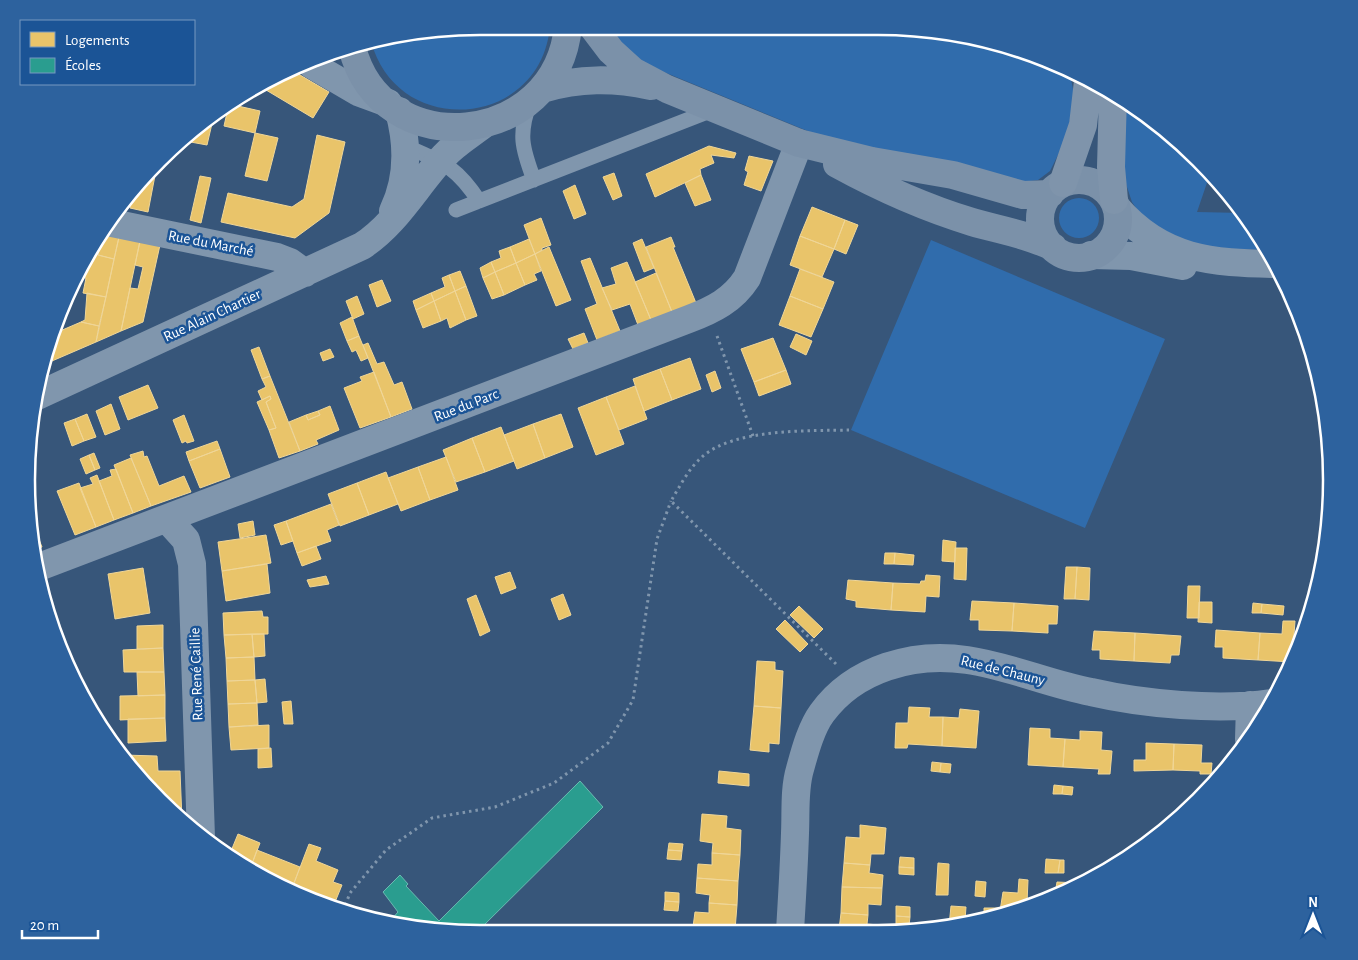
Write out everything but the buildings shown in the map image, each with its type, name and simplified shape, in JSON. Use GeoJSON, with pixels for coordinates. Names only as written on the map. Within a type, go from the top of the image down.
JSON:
{"type":"FeatureCollection","features":[{"type":"Feature","properties":{"kind":"highway"},"geometry":{"type":"LineString","coordinates":[[1056,188],[1082,125],[1087,88]]}},
{"type":"Feature","properties":{"kind":"highway"},"geometry":{"type":"LineString","coordinates":[[1113,102],[1111,167],[1115,204]]}},
{"type":"Feature","properties":{"kind":"main road"},"geometry":{"type":"LineString","coordinates":[[536,95],[560,59],[566,35]]}},
{"type":"Feature","properties":{"kind":"main road"},"geometry":{"type":"LineString","coordinates":[[599,35],[611,51],[633,71],[667,89],[798,142],[872,162],[953,174],[1023,195],[1056,188],[1080,180],[1092,182],[1102,187],[1115,204],[1118,220],[1114,237],[1106,247],[1091,256],[1074,257],[1063,254],[1031,237],[957,217],[914,200],[849,171],[798,142]]}},
{"type":"Feature","properties":{"kind":"main road"},"geometry":{"type":"LineString","coordinates":[[355,53],[364,75],[394,107],[421,122],[446,127],[483,125],[503,118],[536,95],[568,82],[596,79],[623,80],[667,89]]}},
{"type":"Feature","properties":{"kind":"main road"},"geometry":{"type":"LineString","coordinates":[[1053,247],[1042,231],[1040,218],[1043,205],[1056,188]]}},
{"type":"Feature","properties":{"kind":"street"},"geometry":{"type":"LineString","coordinates":[[315,67],[358,92],[394,107]]}},
{"type":"Feature","properties":{"kind":"street","name":"Rue Alain Chartier"},"geometry":{"type":"LineString","coordinates":[[384,228],[401,193],[405,170],[405,146],[394,107]]}},
{"type":"Feature","properties":{"kind":"street","name":"Rue Alain Chartier"},"geometry":{"type":"LineString","coordinates":[[44,393],[362,246],[401,212],[439,162],[456,145],[483,125]]}},
{"type":"Feature","properties":{"kind":"street","name":"Rue du Parc"},"geometry":{"type":"LineString","coordinates":[[44,565],[708,312],[732,297],[747,278],[798,142]]}},
{"type":"Feature","properties":{"kind":"street"},"geometry":{"type":"LineString","coordinates":[[1115,204],[1138,230],[1160,244],[1187,256],[1232,263]]}},
{"type":"Feature","properties":{"kind":"street","name":"Rue du Marché"},"geometry":{"type":"LineString","coordinates":[[116,224],[278,257],[290,262],[305,273]]}},
{"type":"Feature","properties":{"kind":"street"},"geometry":{"type":"LineString","coordinates":[[1091,256],[1131,256],[1189,267],[1232,263],[1266,264]]}},
{"type":"Feature","properties":{"kind":"street","name":"Rue René Caillie"},"geometry":{"type":"LineString","coordinates":[[167,519],[186,540],[192,564],[201,826]]}},
{"type":"Feature","properties":{"kind":"street","name":"Rue de Chauny"},"geometry":{"type":"LineString","coordinates":[[790,925],[799,771],[821,714],[855,682],[872,672],[896,664],[926,658],[948,658],[985,664],[1068,687],[1114,697],[1160,703],[1261,704]]}},
{"type":"Feature","properties":{"kind":"lane"},"geometry":{"type":"LineString","coordinates":[[534,180],[524,154],[521,137],[536,95]]}},
{"type":"Feature","properties":{"kind":"lane"},"geometry":{"type":"LineString","coordinates":[[456,210],[715,109]]}},
{"type":"Feature","properties":{"kind":"lane"},"geometry":{"type":"LineString","coordinates":[[405,146],[439,162],[460,175],[479,201]]}},
{"type":"Feature","properties":{"kind":"path"},"geometry":{"type":"LineString","coordinates":[[708,312],[753,436]]}},
{"type":"Feature","properties":{"kind":"path"},"geometry":{"type":"LineString","coordinates":[[346,904],[350,893],[386,850],[432,818],[495,807],[554,783],[608,743],[633,700],[657,539],[671,501],[703,456],[736,438],[806,431],[851,430]]}},
{"type":"Feature","properties":{"kind":"path"},"geometry":{"type":"LineString","coordinates":[[671,501],[855,682]]}},
{"type":"Feature","properties":{"kind":"shaded area"},"geometry":{"type":"Polygon","coordinates":[[[548,35],[541,60],[522,86],[496,102],[467,109],[437,107],[409,95],[386,73],[374,48],[422,39],[451,36],[548,35]]]}},
{"type":"Feature","properties":{"kind":"shaded area"},"geometry":{"type":"Polygon","coordinates":[[[615,35],[907,36],[936,39],[993,50],[1048,69],[1071,79],[1075,99],[1066,139],[1050,171],[1038,180],[1015,183],[815,134],[637,61],[615,35]]]}},
{"type":"Feature","properties":{"kind":"shaded area"},"geometry":{"type":"Polygon","coordinates":[[[1125,110],[1171,145],[1208,181],[1197,212],[1234,213],[1258,250],[1187,248],[1146,223],[1132,202],[1125,181],[1125,110]]]}},
{"type":"Feature","properties":{"kind":"shaded area"},"geometry":{"type":"Polygon","coordinates":[[[1075,198],[1083,198],[1090,201],[1096,207],[1099,218],[1096,229],[1090,235],[1083,238],[1075,238],[1068,235],[1062,229],[1059,222],[1059,214],[1062,207],[1068,201],[1075,198]]]}},
{"type":"Feature","properties":{"kind":"shaded area"},"geometry":{"type":"Polygon","coordinates":[[[931,240],[1165,339],[1085,528],[851,430],[931,240]]]}}]}
